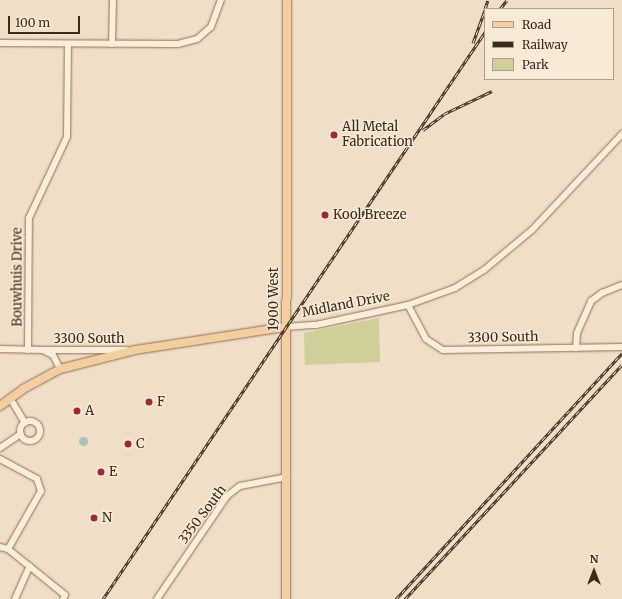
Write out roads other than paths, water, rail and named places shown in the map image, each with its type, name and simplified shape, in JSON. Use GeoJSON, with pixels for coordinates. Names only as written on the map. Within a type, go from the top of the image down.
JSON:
{"type":"FeatureCollection","features":[{"type":"Feature","properties":{"kind":"main road","name":"1900 West"},"geometry":{"type":"LineString","coordinates":[[286,599],[287,477],[285,328],[288,0]]}},
{"type":"Feature","properties":{"kind":"main road","name":"Midland Drive"},"geometry":{"type":"LineString","coordinates":[[0,406],[10,398],[60,370],[136,350],[285,328]]}},
{"type":"Feature","properties":{"kind":"street"},"geometry":{"type":"LineString","coordinates":[[112,0],[112,44]]}},
{"type":"Feature","properties":{"kind":"street"},"geometry":{"type":"LineString","coordinates":[[0,43],[178,44],[198,39],[211,27],[220,0]]}},
{"type":"Feature","properties":{"kind":"street","name":"Bouwhuis Drive"},"geometry":{"type":"LineString","coordinates":[[28,350],[30,218],[67,137],[68,44]]}},
{"type":"Feature","properties":{"kind":"street","name":"Midland Drive"},"geometry":{"type":"LineString","coordinates":[[285,328],[316,325],[408,305],[455,288],[503,256],[532,230],[622,134]]}},
{"type":"Feature","properties":{"kind":"street"},"geometry":{"type":"LineString","coordinates":[[576,348],[577,333],[591,302],[602,293],[622,286]]}},
{"type":"Feature","properties":{"kind":"street","name":"3300 South"},"geometry":{"type":"LineString","coordinates":[[408,305],[426,339],[443,350],[622,347]]}},
{"type":"Feature","properties":{"kind":"street","name":"3300 South"},"geometry":{"type":"LineString","coordinates":[[0,349],[136,350]]}},
{"type":"Feature","properties":{"kind":"street","name":"3300 South"},"geometry":{"type":"LineString","coordinates":[[43,350],[53,355],[60,370]]}},
{"type":"Feature","properties":{"kind":"street"},"geometry":{"type":"LineString","coordinates":[[10,398],[25,423]]}},
{"type":"Feature","properties":{"kind":"street"},"geometry":{"type":"LineString","coordinates":[[31,422],[37,425],[39,435],[35,440],[29,441],[21,434],[21,428],[25,423],[31,422]]}},
{"type":"Feature","properties":{"kind":"street"},"geometry":{"type":"LineString","coordinates":[[0,448],[21,434]]}},
{"type":"Feature","properties":{"kind":"street"},"geometry":{"type":"LineString","coordinates":[[0,459],[37,479],[41,491],[8,549]]}},
{"type":"Feature","properties":{"kind":"street","name":"3350 South"},"geometry":{"type":"LineString","coordinates":[[157,599],[227,496],[240,486],[287,477]]}},
{"type":"Feature","properties":{"kind":"street"},"geometry":{"type":"LineString","coordinates":[[0,547],[8,549],[30,566],[65,595],[63,599]]}},
{"type":"Feature","properties":{"kind":"street"},"geometry":{"type":"LineString","coordinates":[[15,599],[30,566]]}},
{"type":"Feature","properties":{"kind":"railway"},"geometry":{"type":"LineString","coordinates":[[485,8],[488,0]]}},
{"type":"Feature","properties":{"kind":"railway"},"geometry":{"type":"LineString","coordinates":[[501,8],[507,0]]}},
{"type":"Feature","properties":{"kind":"railway"},"geometry":{"type":"LineString","coordinates":[[473,43],[484,13]]}},
{"type":"Feature","properties":{"kind":"railway"},"geometry":{"type":"LineString","coordinates":[[103,599],[484,33]]}},
{"type":"Feature","properties":{"kind":"railway"},"geometry":{"type":"LineString","coordinates":[[423,130],[444,114],[492,91]]}},
{"type":"Feature","properties":{"kind":"railway"},"geometry":{"type":"LineString","coordinates":[[396,599],[622,353]]}},
{"type":"Feature","properties":{"kind":"railway"},"geometry":{"type":"LineString","coordinates":[[405,599],[622,365]]}},
{"type":"Feature","properties":{"kind":"place","name":"All Metal Fabrication"},"geometry":{"type":"Point","coordinates":[334,135]}},
{"type":"Feature","properties":{"kind":"place","name":"Kool Breeze"},"geometry":{"type":"Point","coordinates":[325,215]}},
{"type":"Feature","properties":{"kind":"place","name":"F"},"geometry":{"type":"Point","coordinates":[149,402]}},
{"type":"Feature","properties":{"kind":"place","name":"A"},"geometry":{"type":"Point","coordinates":[77,411]}},
{"type":"Feature","properties":{"kind":"place","name":"C"},"geometry":{"type":"Point","coordinates":[128,444]}},
{"type":"Feature","properties":{"kind":"place","name":"E"},"geometry":{"type":"Point","coordinates":[101,472]}},
{"type":"Feature","properties":{"kind":"place","name":"N"},"geometry":{"type":"Point","coordinates":[94,518]}}]}
